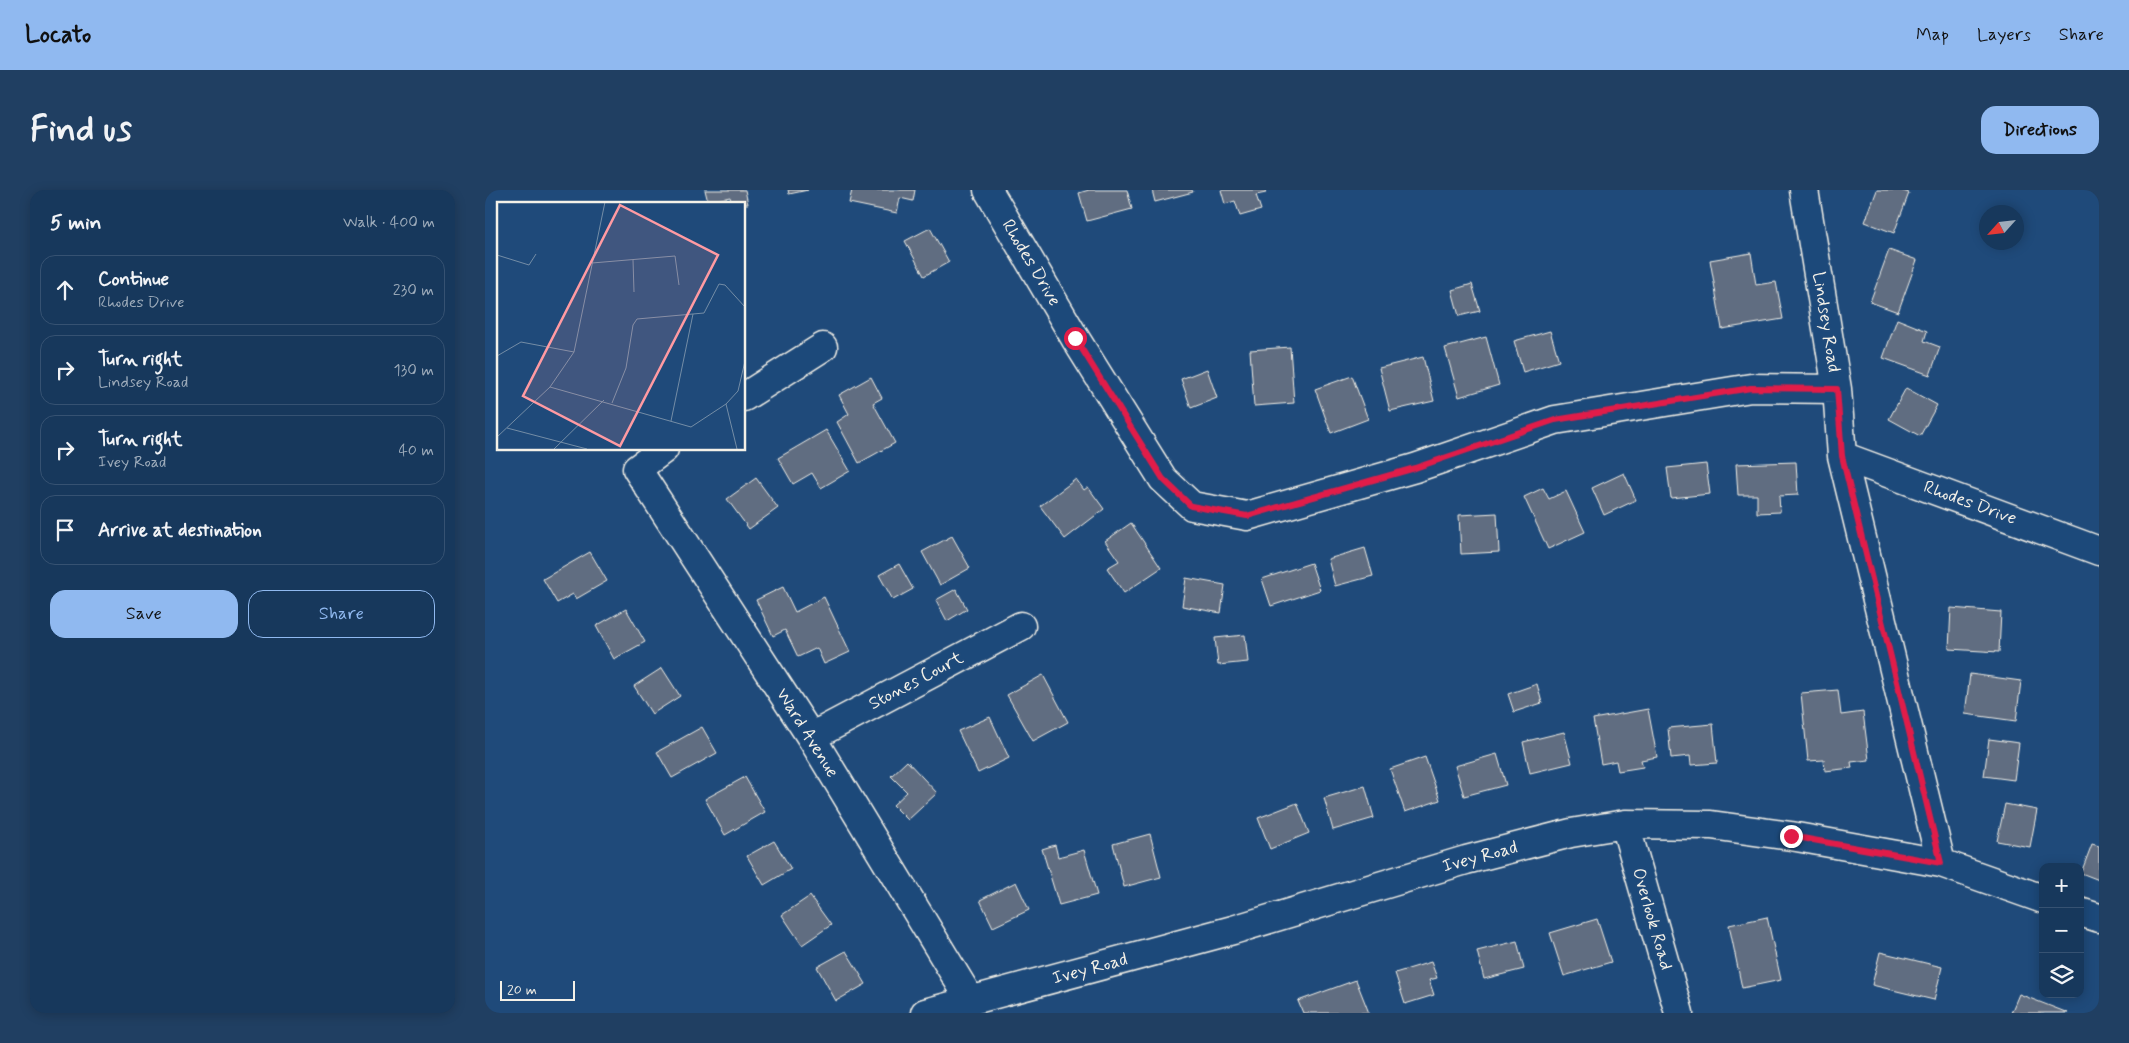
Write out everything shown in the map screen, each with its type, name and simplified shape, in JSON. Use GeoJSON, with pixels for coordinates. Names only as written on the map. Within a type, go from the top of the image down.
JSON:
{"type":"FeatureCollection","features":[{"type":"Feature","properties":{"kind":"street","name":"Rhodes Drive"},"geometry":{"type":"LineString","coordinates":[[988,190],[1075,338],[1163,479],[1191,506],[1247,516],[1415,468],[1555,420],[1751,388],[1837,389]]}},
{"type":"Feature","properties":{"kind":"street","name":"Lindsey Road"},"geometry":{"type":"LineString","coordinates":[[1804,190],[1837,389],[1842,456],[1941,863]]}},
{"type":"Feature","properties":{"kind":"street"},"geometry":{"type":"LineString","coordinates":[[745,395],[823,347]]}},
{"type":"Feature","properties":{"kind":"street","name":"Ward Avenue"},"geometry":{"type":"LineString","coordinates":[[663,450],[637,469],[811,737],[971,1001]]}},
{"type":"Feature","properties":{"kind":"street","name":"Rhodes Drive"},"geometry":{"type":"LineString","coordinates":[[1842,456],[2099,551]]}},
{"type":"Feature","properties":{"kind":"street","name":"Stones Court"},"geometry":{"type":"LineString","coordinates":[[811,737],[1021,626]]}},
{"type":"Feature","properties":{"kind":"street","name":"Ivey Road"},"geometry":{"type":"LineString","coordinates":[[925,1013],[1233,930],[1466,860],[1571,833],[1625,824],[1711,825],[1791,836],[1941,863],[2039,898]]}},
{"type":"Feature","properties":{"kind":"street","name":"Overlook Road"},"geometry":{"type":"LineString","coordinates":[[1625,824],[1679,1013]]}},
{"type":"Feature","properties":{"kind":"street"},"geometry":{"type":"LineString","coordinates":[[2084,913],[2099,918]]}},
{"type":"Feature","properties":{"kind":"building"},"geometry":{"type":"Polygon","coordinates":[[[705,190],[745,190],[748,204],[745,204],[745,202],[731,202],[730,197],[708,202],[705,190]]]}},
{"type":"Feature","properties":{"kind":"building"},"geometry":{"type":"Polygon","coordinates":[[[788,190],[808,190],[789,194],[788,190]]]}},
{"type":"Feature","properties":{"kind":"building"},"geometry":{"type":"Polygon","coordinates":[[[852,190],[915,190],[913,201],[900,198],[897,213],[849,203],[852,190]]]}},
{"type":"Feature","properties":{"kind":"building"},"geometry":{"type":"Polygon","coordinates":[[[1089,190],[1127,190],[1132,209],[1087,221],[1079,193],[1089,190]]]}},
{"type":"Feature","properties":{"kind":"building"},"geometry":{"type":"Polygon","coordinates":[[[1152,190],[1192,190],[1193,192],[1155,202],[1152,190]]]}},
{"type":"Feature","properties":{"kind":"building"},"geometry":{"type":"Polygon","coordinates":[[[1221,190],[1265,190],[1266,193],[1256,195],[1261,210],[1240,216],[1235,201],[1225,204],[1221,190]]]}},
{"type":"Feature","properties":{"kind":"building"},"geometry":{"type":"Polygon","coordinates":[[[1877,190],[1900,190],[1909,193],[1894,233],[1865,222],[1877,190]]]}},
{"type":"Feature","properties":{"kind":"building"},"geometry":{"type":"Polygon","coordinates":[[[930,228],[949,262],[924,276],[905,241],[930,228]]]}},
{"type":"Feature","properties":{"kind":"building"},"geometry":{"type":"Polygon","coordinates":[[[1889,250],[1917,260],[1898,312],[1870,302],[1889,250]]]}},
{"type":"Feature","properties":{"kind":"building"},"geometry":{"type":"Polygon","coordinates":[[[1751,253],[1756,285],[1776,282],[1783,319],[1722,329],[1710,260],[1751,253]]]}},
{"type":"Feature","properties":{"kind":"building"},"geometry":{"type":"Polygon","coordinates":[[[1472,284],[1480,311],[1459,316],[1452,290],[1472,284]]]}},
{"type":"Feature","properties":{"kind":"building"},"geometry":{"type":"Polygon","coordinates":[[[1897,319],[1927,331],[1924,341],[1940,347],[1930,375],[1883,358],[1897,319]]]}},
{"type":"Feature","properties":{"kind":"building"},"geometry":{"type":"Polygon","coordinates":[[[1550,331],[1559,361],[1523,372],[1514,341],[1550,331]]]}},
{"type":"Feature","properties":{"kind":"building"},"geometry":{"type":"Polygon","coordinates":[[[1486,337],[1499,385],[1459,397],[1445,348],[1486,337]]]}},
{"type":"Feature","properties":{"kind":"building"},"geometry":{"type":"Polygon","coordinates":[[[1290,347],[1294,403],[1254,406],[1250,350],[1290,347]]]}},
{"type":"Feature","properties":{"kind":"building"},"geometry":{"type":"Polygon","coordinates":[[[1423,357],[1434,401],[1390,411],[1379,368],[1423,357]]]}},
{"type":"Feature","properties":{"kind":"building"},"geometry":{"type":"Polygon","coordinates":[[[1207,369],[1217,398],[1191,408],[1181,379],[1207,369]]]}},
{"type":"Feature","properties":{"kind":"building"},"geometry":{"type":"Polygon","coordinates":[[[1352,376],[1368,419],[1331,433],[1315,389],[1352,376]]]}},
{"type":"Feature","properties":{"kind":"building"},"geometry":{"type":"Polygon","coordinates":[[[871,377],[882,398],[873,403],[895,443],[859,463],[837,422],[849,414],[839,395],[871,377]]]}},
{"type":"Feature","properties":{"kind":"building"},"geometry":{"type":"Polygon","coordinates":[[[1906,388],[1937,405],[1920,436],[1889,419],[1906,388]]]}},
{"type":"Feature","properties":{"kind":"building"},"geometry":{"type":"Polygon","coordinates":[[[826,430],[850,471],[821,488],[812,473],[793,484],[778,458],[826,430]]]}},
{"type":"Feature","properties":{"kind":"building"},"geometry":{"type":"Polygon","coordinates":[[[1796,462],[1798,495],[1779,496],[1780,512],[1757,513],[1757,495],[1738,495],[1736,464],[1796,462]]]}},
{"type":"Feature","properties":{"kind":"building"},"geometry":{"type":"Polygon","coordinates":[[[1706,464],[1710,494],[1671,498],[1667,468],[1706,464]]]}},
{"type":"Feature","properties":{"kind":"building"},"geometry":{"type":"Polygon","coordinates":[[[1624,473],[1636,500],[1604,515],[1592,488],[1624,473]]]}},
{"type":"Feature","properties":{"kind":"building"},"geometry":{"type":"Polygon","coordinates":[[[756,478],[778,508],[749,529],[727,499],[756,478]]]}},
{"type":"Feature","properties":{"kind":"building"},"geometry":{"type":"Polygon","coordinates":[[[1076,479],[1084,490],[1088,487],[1104,509],[1065,539],[1040,506],[1076,479]]]}},
{"type":"Feature","properties":{"kind":"building"},"geometry":{"type":"Polygon","coordinates":[[[1543,488],[1549,499],[1566,491],[1585,532],[1548,549],[1524,497],[1543,488]]]}},
{"type":"Feature","properties":{"kind":"building"},"geometry":{"type":"Polygon","coordinates":[[[1497,513],[1499,552],[1461,554],[1459,515],[1497,513]]]}},
{"type":"Feature","properties":{"kind":"building"},"geometry":{"type":"Polygon","coordinates":[[[1131,523],[1161,568],[1124,593],[1107,568],[1119,561],[1105,541],[1131,523]]]}},
{"type":"Feature","properties":{"kind":"building"},"geometry":{"type":"Polygon","coordinates":[[[952,536],[970,568],[940,585],[922,552],[952,536]]]}},
{"type":"Feature","properties":{"kind":"building"},"geometry":{"type":"Polygon","coordinates":[[[1365,548],[1373,576],[1335,586],[1328,559],[1365,548]]]}},
{"type":"Feature","properties":{"kind":"building"},"geometry":{"type":"Polygon","coordinates":[[[590,552],[607,581],[576,599],[573,594],[557,603],[543,579],[590,552]]]}},
{"type":"Feature","properties":{"kind":"building"},"geometry":{"type":"Polygon","coordinates":[[[1311,563],[1320,590],[1271,606],[1262,579],[1311,563]]]}},
{"type":"Feature","properties":{"kind":"building"},"geometry":{"type":"Polygon","coordinates":[[[899,564],[913,589],[893,600],[879,575],[899,564]]]}},
{"type":"Feature","properties":{"kind":"building"},"geometry":{"type":"Polygon","coordinates":[[[1186,578],[1225,585],[1221,613],[1182,606],[1186,578]]]}},
{"type":"Feature","properties":{"kind":"building"},"geometry":{"type":"Polygon","coordinates":[[[783,587],[795,612],[824,597],[850,652],[824,664],[817,648],[798,657],[785,630],[773,636],[756,600],[783,587]]]}},
{"type":"Feature","properties":{"kind":"building"},"geometry":{"type":"Polygon","coordinates":[[[956,589],[967,609],[947,621],[936,600],[956,589]]]}},
{"type":"Feature","properties":{"kind":"building"},"geometry":{"type":"Polygon","coordinates":[[[1951,608],[2001,612],[1999,652],[1949,649],[1951,608]]]}},
{"type":"Feature","properties":{"kind":"building"},"geometry":{"type":"Polygon","coordinates":[[[626,609],[645,642],[614,659],[596,626],[626,609]]]}},
{"type":"Feature","properties":{"kind":"building"},"geometry":{"type":"Polygon","coordinates":[[[1245,635],[1248,662],[1218,665],[1215,638],[1245,635]]]}},
{"type":"Feature","properties":{"kind":"building"},"geometry":{"type":"Polygon","coordinates":[[[662,668],[680,696],[652,714],[634,686],[662,668]]]}},
{"type":"Feature","properties":{"kind":"building"},"geometry":{"type":"Polygon","coordinates":[[[1970,674],[2021,681],[2016,721],[1965,714],[1970,674]]]}},
{"type":"Feature","properties":{"kind":"building"},"geometry":{"type":"Polygon","coordinates":[[[1043,675],[1068,722],[1033,741],[1007,695],[1043,675]]]}},
{"type":"Feature","properties":{"kind":"building"},"geometry":{"type":"Polygon","coordinates":[[[1537,684],[1542,703],[1514,712],[1508,694],[1537,684]]]}},
{"type":"Feature","properties":{"kind":"building"},"geometry":{"type":"Polygon","coordinates":[[[1838,690],[1841,715],[1863,712],[1869,760],[1851,762],[1852,768],[1825,771],[1824,760],[1808,761],[1801,693],[1838,690]]]}},
{"type":"Feature","properties":{"kind":"building"},"geometry":{"type":"Polygon","coordinates":[[[1648,709],[1657,757],[1641,760],[1643,767],[1618,771],[1616,761],[1601,764],[1593,719],[1648,709]]]}},
{"type":"Feature","properties":{"kind":"building"},"geometry":{"type":"Polygon","coordinates":[[[990,717],[1009,758],[978,773],[958,731],[990,717]]]}},
{"type":"Feature","properties":{"kind":"building"},"geometry":{"type":"Polygon","coordinates":[[[1713,724],[1717,763],[1691,765],[1690,756],[1671,758],[1668,728],[1713,724]]]}},
{"type":"Feature","properties":{"kind":"building"},"geometry":{"type":"Polygon","coordinates":[[[702,727],[717,753],[672,778],[657,752],[702,727]]]}},
{"type":"Feature","properties":{"kind":"building"},"geometry":{"type":"Polygon","coordinates":[[[1564,732],[1572,763],[1530,773],[1523,742],[1564,732]]]}},
{"type":"Feature","properties":{"kind":"building"},"geometry":{"type":"Polygon","coordinates":[[[1989,739],[2019,743],[2014,780],[1984,776],[1989,739]]]}},
{"type":"Feature","properties":{"kind":"building"},"geometry":{"type":"Polygon","coordinates":[[[1497,754],[1506,785],[1464,796],[1455,766],[1497,754]]]}},
{"type":"Feature","properties":{"kind":"building"},"geometry":{"type":"Polygon","coordinates":[[[1425,757],[1440,800],[1405,812],[1390,769],[1425,757]]]}},
{"type":"Feature","properties":{"kind":"building"},"geometry":{"type":"Polygon","coordinates":[[[907,761],[937,793],[908,820],[893,805],[907,792],[891,776],[907,761]]]}},
{"type":"Feature","properties":{"kind":"building"},"geometry":{"type":"Polygon","coordinates":[[[745,777],[765,812],[725,835],[705,799],[745,777]]]}},
{"type":"Feature","properties":{"kind":"building"},"geometry":{"type":"Polygon","coordinates":[[[1365,786],[1374,818],[1333,830],[1324,798],[1365,786]]]}},
{"type":"Feature","properties":{"kind":"building"},"geometry":{"type":"Polygon","coordinates":[[[1297,803],[1309,833],[1270,849],[1258,818],[1297,803]]]}},
{"type":"Feature","properties":{"kind":"building"},"geometry":{"type":"Polygon","coordinates":[[[2005,804],[2037,810],[2030,847],[1997,841],[2005,804]]]}},
{"type":"Feature","properties":{"kind":"building"},"geometry":{"type":"Polygon","coordinates":[[[1150,834],[1161,877],[1124,887],[1113,844],[1150,834]]]}},
{"type":"Feature","properties":{"kind":"building"},"geometry":{"type":"Polygon","coordinates":[[[774,841],[791,869],[764,885],[747,856],[774,841]]]}},
{"type":"Feature","properties":{"kind":"building"},"geometry":{"type":"Polygon","coordinates":[[[2092,844],[2099,846],[2099,880],[2084,874],[2084,865],[2092,844]]]}},
{"type":"Feature","properties":{"kind":"building"},"geometry":{"type":"Polygon","coordinates":[[[1055,845],[1058,857],[1084,850],[1097,895],[1059,905],[1042,849],[1055,845]]]}},
{"type":"Feature","properties":{"kind":"building"},"geometry":{"type":"Polygon","coordinates":[[[1016,882],[1029,910],[993,927],[980,900],[1016,882]]]}},
{"type":"Feature","properties":{"kind":"building"},"geometry":{"type":"Polygon","coordinates":[[[810,896],[831,925],[802,945],[782,915],[810,896]]]}},
{"type":"Feature","properties":{"kind":"building"},"geometry":{"type":"Polygon","coordinates":[[[1767,917],[1781,980],[1742,988],[1729,925],[1767,917]]]}},
{"type":"Feature","properties":{"kind":"building"},"geometry":{"type":"Polygon","coordinates":[[[1597,919],[1611,962],[1564,976],[1550,933],[1597,919]]]}},
{"type":"Feature","properties":{"kind":"building"},"geometry":{"type":"Polygon","coordinates":[[[1517,941],[1524,969],[1484,979],[1477,951],[1517,941]]]}},
{"type":"Feature","properties":{"kind":"building"},"geometry":{"type":"Polygon","coordinates":[[[846,951],[866,984],[836,1001],[817,967],[846,951]]]}},
{"type":"Feature","properties":{"kind":"building"},"geometry":{"type":"Polygon","coordinates":[[[1880,952],[1942,967],[1934,1000],[1872,985],[1880,952]]]}},
{"type":"Feature","properties":{"kind":"building"},"geometry":{"type":"Polygon","coordinates":[[[1431,962],[1437,978],[1429,980],[1434,995],[1405,1004],[1395,973],[1431,962]]]}},
{"type":"Feature","properties":{"kind":"building"},"geometry":{"type":"Polygon","coordinates":[[[1356,980],[1369,1013],[1303,1013],[1298,1001],[1356,980]]]}},
{"type":"Feature","properties":{"kind":"building"},"geometry":{"type":"Polygon","coordinates":[[[2019,994],[2068,1013],[2011,1013],[2019,994]]]}},
{"type":"Feature","properties":{"kind":"route"},"geometry":{"type":"LineString","coordinates":[[1075,338],[1163,479],[1191,506],[1247,516],[1415,468],[1555,420],[1751,388],[1837,389],[1842,456],[1941,863],[1791,836]]}}]}
